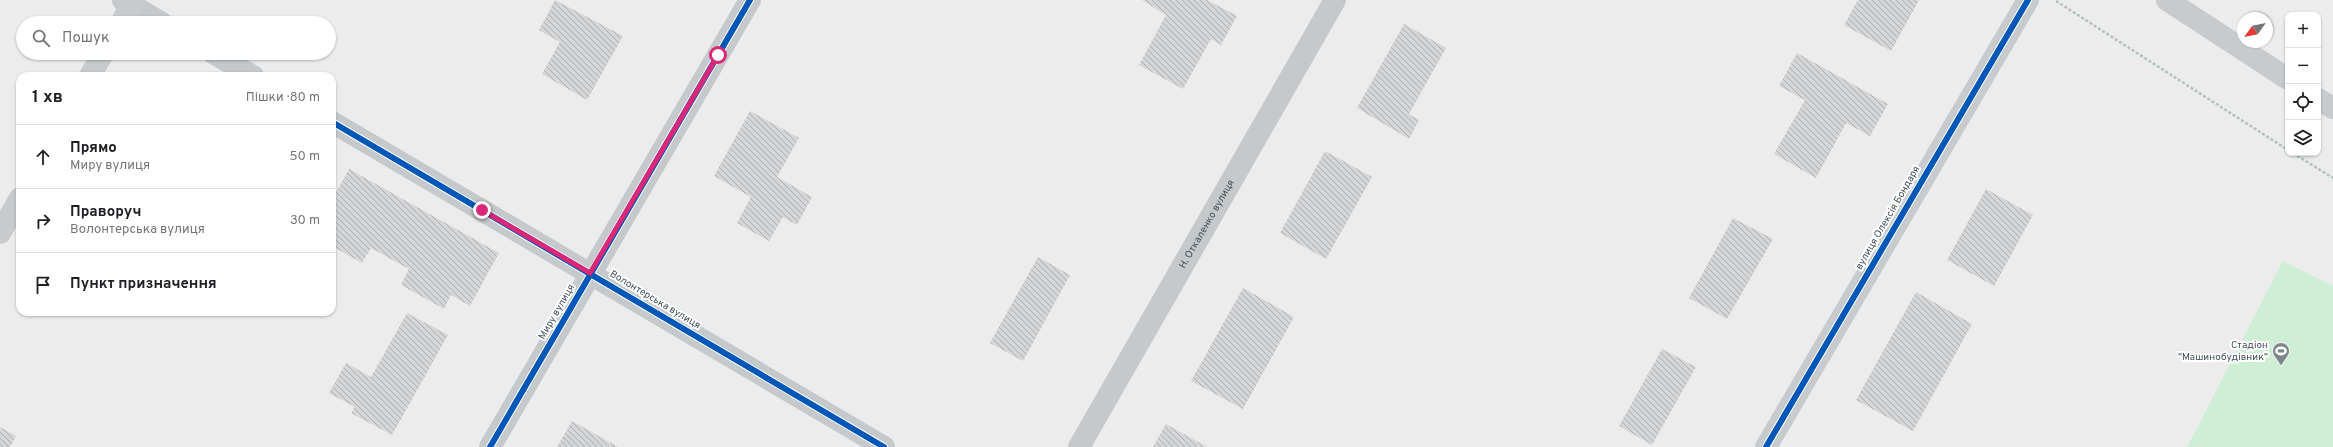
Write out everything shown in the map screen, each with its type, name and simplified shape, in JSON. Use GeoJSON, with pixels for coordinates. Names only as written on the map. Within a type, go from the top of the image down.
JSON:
{"type":"FeatureCollection","features":[{"type":"Feature","properties":{"kind":"street","name":"Миру вулиця"},"geometry":{"type":"LineString","coordinates":[[490,447],[750,0]]}},
{"type":"Feature","properties":{"kind":"street","name":"Н. Откаленко вулиця"},"geometry":{"type":"LineString","coordinates":[[1079,447],[1335,0]]}},
{"type":"Feature","properties":{"kind":"street","name":"вулиця Олексія Бондаря"},"geometry":{"type":"LineString","coordinates":[[1766,447],[2028,0]]}},
{"type":"Feature","properties":{"kind":"street"},"geometry":{"type":"LineString","coordinates":[[2167,0],[2285,77]]}},
{"type":"Feature","properties":{"kind":"street"},"geometry":{"type":"LineString","coordinates":[[127,7],[147,16]]}},
{"type":"Feature","properties":{"kind":"street"},"geometry":{"type":"LineString","coordinates":[[92,72],[99,60]]}},
{"type":"Feature","properties":{"kind":"street"},"geometry":{"type":"LineString","coordinates":[[225,60],[246,72]]}},
{"type":"Feature","properties":{"kind":"street"},"geometry":{"type":"LineString","coordinates":[[2321,101],[2333,108]]}},
{"type":"Feature","properties":{"kind":"street","name":"Волонтерська вулиця"},"geometry":{"type":"LineString","coordinates":[[336,124],[884,447]]}},
{"type":"Feature","properties":{"kind":"street"},"geometry":{"type":"LineString","coordinates":[[0,233],[16,205]]}},
{"type":"Feature","properties":{"kind":"path"},"geometry":{"type":"LineString","coordinates":[[2054,0],[2285,148]]}},
{"type":"Feature","properties":{"kind":"path"},"geometry":{"type":"LineString","coordinates":[[2298,156],[2333,178]]}},
{"type":"Feature","properties":{"kind":"green space","name":"Стадіон \"Машинобудівник\""},"geometry":{"type":"Polygon","coordinates":[[[2283,261],[2333,286],[2333,447],[2187,447],[2283,261]]]}},
{"type":"Feature","properties":{"kind":"building"},"geometry":{"type":"Polygon","coordinates":[[[555,0],[623,36],[587,100],[542,74],[560,42],[539,30],[555,0]]]}},
{"type":"Feature","properties":{"kind":"building"},"geometry":{"type":"Polygon","coordinates":[[[1142,0],[1207,0],[1237,16],[1221,45],[1211,39],[1183,89],[1139,65],[1166,15],[1142,0]]]}},
{"type":"Feature","properties":{"kind":"building"},"geometry":{"type":"Polygon","coordinates":[[[1858,0],[1919,0],[1891,51],[1844,25],[1858,0]]]}},
{"type":"Feature","properties":{"kind":"building"},"geometry":{"type":"Polygon","coordinates":[[[1404,24],[1446,48],[1409,114],[1419,120],[1409,139],[1357,108],[1404,24]]]}},
{"type":"Feature","properties":{"kind":"building"},"geometry":{"type":"Polygon","coordinates":[[[1797,53],[1888,104],[1870,136],[1846,123],[1816,178],[1774,154],[1805,100],[1779,86],[1797,53]]]}},
{"type":"Feature","properties":{"kind":"building"},"geometry":{"type":"Polygon","coordinates":[[[750,111],[799,138],[777,177],[812,197],[797,225],[783,217],[769,241],[737,223],[751,197],[714,176],[750,111]]]}},
{"type":"Feature","properties":{"kind":"building"},"geometry":{"type":"Polygon","coordinates":[[[1325,151],[1372,177],[1326,259],[1280,233],[1325,151]]]}},
{"type":"Feature","properties":{"kind":"building"},"geometry":{"type":"Polygon","coordinates":[[[349,169],[499,253],[470,306],[451,295],[444,309],[401,285],[409,269],[371,248],[362,263],[336,248],[336,193],[349,169]]]}},
{"type":"Feature","properties":{"kind":"building"},"geometry":{"type":"Polygon","coordinates":[[[1986,189],[2033,215],[1994,286],[1947,260],[1986,189]]]}},
{"type":"Feature","properties":{"kind":"building"},"geometry":{"type":"Polygon","coordinates":[[[1733,218],[1773,239],[1727,319],[1689,298],[1733,218]]]}},
{"type":"Feature","properties":{"kind":"building"},"geometry":{"type":"Polygon","coordinates":[[[1038,257],[1070,275],[1023,361],[990,343],[1038,257]]]}},
{"type":"Feature","properties":{"kind":"building"},"geometry":{"type":"Polygon","coordinates":[[[1243,288],[1294,317],[1243,409],[1191,381],[1243,288]]]}},
{"type":"Feature","properties":{"kind":"building"},"geometry":{"type":"Polygon","coordinates":[[[1916,292],[1972,324],[1913,431],[1856,400],[1916,292]]]}},
{"type":"Feature","properties":{"kind":"building"},"geometry":{"type":"Polygon","coordinates":[[[407,313],[448,335],[392,435],[351,413],[355,407],[329,393],[346,363],[371,377],[407,313]]]}},
{"type":"Feature","properties":{"kind":"building"},"geometry":{"type":"Polygon","coordinates":[[[1662,349],[1696,367],[1652,445],[1619,426],[1662,349]]]}},
{"type":"Feature","properties":{"kind":"building"},"geometry":{"type":"Polygon","coordinates":[[[572,421],[618,447],[557,447],[572,421]]]}},
{"type":"Feature","properties":{"kind":"building"},"geometry":{"type":"Polygon","coordinates":[[[1166,424],[1207,447],[1153,447],[1166,424]]]}},
{"type":"Feature","properties":{"kind":"building"},"geometry":{"type":"Polygon","coordinates":[[[0,427],[16,436],[10,447],[0,447],[0,427]]]}},
{"type":"Feature","properties":{"kind":"cycle path"},"geometry":{"type":"LineString","coordinates":[[490,447],[750,0]]}},
{"type":"Feature","properties":{"kind":"cycle path"},"geometry":{"type":"LineString","coordinates":[[1766,447],[2028,0]]}},
{"type":"Feature","properties":{"kind":"cycle path"},"geometry":{"type":"LineString","coordinates":[[336,124],[884,447]]}},
{"type":"Feature","properties":{"kind":"place","name":"Стадіон \"Машинобудівник\""},"geometry":{"type":"Point","coordinates":[2281,366]}},
{"type":"Feature","properties":{"kind":"route"},"geometry":{"type":"LineString","coordinates":[[482,210],[590,273],[718,55]]}}]}
